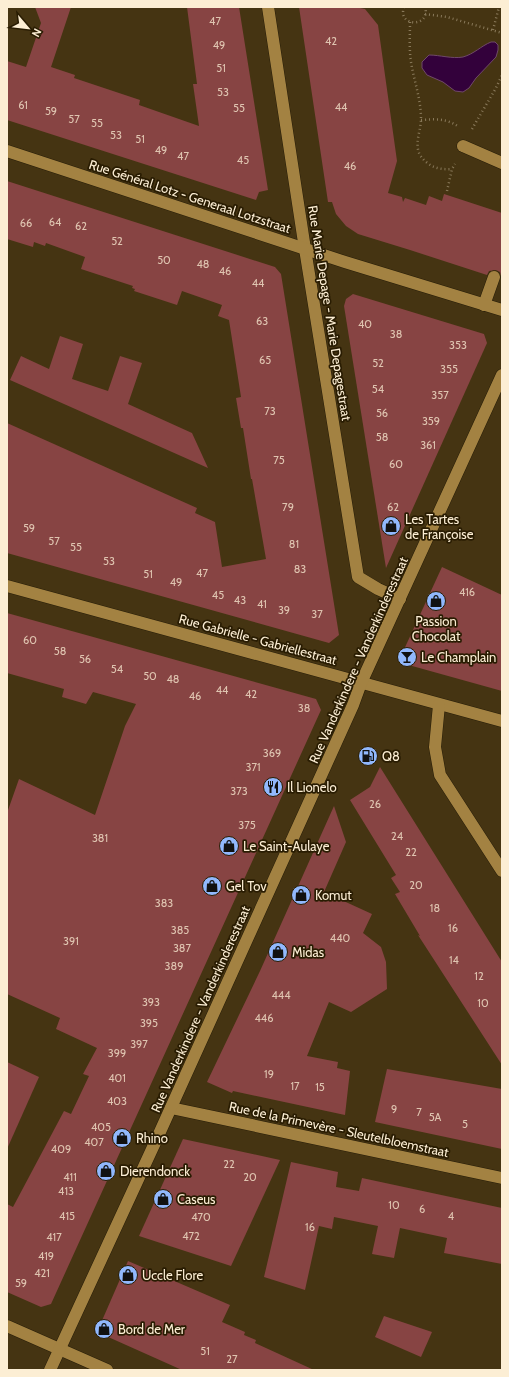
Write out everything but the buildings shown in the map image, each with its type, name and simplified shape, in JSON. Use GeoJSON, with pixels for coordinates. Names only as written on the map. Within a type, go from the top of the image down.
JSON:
{"type":"FeatureCollection","features":[{"type":"Feature","properties":{"kind":"street","name":"Rue Marie Depage - Marie Depagestraat"},"geometry":{"type":"LineString","coordinates":[[268,7],[358,577],[378,589],[400,599]]}},
{"type":"Feature","properties":{"kind":"street"},"geometry":{"type":"LineString","coordinates":[[463,146],[502,163]]}},
{"type":"Feature","properties":{"kind":"street","name":"Rue Général Lotz - Generaal Lotzstraat"},"geometry":{"type":"LineString","coordinates":[[7,151],[305,249],[502,310]]}},
{"type":"Feature","properties":{"kind":"street"},"geometry":{"type":"LineString","coordinates":[[484,305],[494,277]]}},
{"type":"Feature","properties":{"kind":"street","name":"Rue Vanderkindere - Vanderkinderestraat"},"geometry":{"type":"LineString","coordinates":[[50,1370],[171,1108],[502,376]]}},
{"type":"Feature","properties":{"kind":"street","name":"Rue Gabrielle - Gabriellestraat"},"geometry":{"type":"LineString","coordinates":[[7,586],[502,721]]}},
{"type":"Feature","properties":{"kind":"street"},"geometry":{"type":"LineString","coordinates":[[439,705],[435,748],[440,775],[502,871]]}},
{"type":"Feature","properties":{"kind":"street","name":"Rue de la Primevère - Sleutelbloemstraat"},"geometry":{"type":"LineString","coordinates":[[171,1108],[502,1178]]}},
{"type":"Feature","properties":{"kind":"street"},"geometry":{"type":"LineString","coordinates":[[7,1326],[107,1370]]}},
{"type":"Feature","properties":{"kind":"path"},"geometry":{"type":"LineString","coordinates":[[404,7],[404,17],[410,22],[418,22],[424,18],[425,7]]}},
{"type":"Feature","properties":{"kind":"path"},"geometry":{"type":"LineString","coordinates":[[493,30],[498,7]]}},
{"type":"Feature","properties":{"kind":"path"},"geometry":{"type":"LineString","coordinates":[[425,14],[447,17],[502,33]]}},
{"type":"Feature","properties":{"kind":"path"},"geometry":{"type":"LineString","coordinates":[[410,22],[409,41],[411,62],[418,94],[421,120],[417,142],[420,154],[431,165],[441,170],[452,169],[447,191]]}},
{"type":"Feature","properties":{"kind":"path"},"geometry":{"type":"LineString","coordinates":[[471,129],[496,88],[502,75]]}},
{"type":"Feature","properties":{"kind":"path"},"geometry":{"type":"LineString","coordinates":[[421,120],[446,120],[458,126],[463,131]]}},
{"type":"Feature","properties":{"kind":"shaded area"},"geometry":{"type":"Polygon","coordinates":[[[491,42],[495,42],[498,45],[496,57],[476,78],[469,88],[463,92],[455,91],[443,82],[427,75],[422,68],[422,62],[429,55],[455,58],[463,57],[491,42]]]}},
{"type":"Feature","properties":{"kind":"place","name":"Les Tartes de Françoise"},"geometry":{"type":"Point","coordinates":[391,526]}},
{"type":"Feature","properties":{"kind":"place","name":"Passion Chocolat"},"geometry":{"type":"Point","coordinates":[436,601]}},
{"type":"Feature","properties":{"kind":"place","name":"Le Champlain"},"geometry":{"type":"Point","coordinates":[407,657]}},
{"type":"Feature","properties":{"kind":"place","name":"Q8"},"geometry":{"type":"Point","coordinates":[368,756]}},
{"type":"Feature","properties":{"kind":"place","name":"Il Lionelo"},"geometry":{"type":"Point","coordinates":[273,787]}},
{"type":"Feature","properties":{"kind":"place","name":"Le Saint-Aulaye"},"geometry":{"type":"Point","coordinates":[229,846]}},
{"type":"Feature","properties":{"kind":"place","name":"Gel Tov"},"geometry":{"type":"Point","coordinates":[212,886]}},
{"type":"Feature","properties":{"kind":"place","name":"Komut"},"geometry":{"type":"Point","coordinates":[301,895]}},
{"type":"Feature","properties":{"kind":"place","name":"Midas"},"geometry":{"type":"Point","coordinates":[278,952]}},
{"type":"Feature","properties":{"kind":"place","name":"Rhino"},"geometry":{"type":"Point","coordinates":[122,1138]}},
{"type":"Feature","properties":{"kind":"place","name":"Dierendonck"},"geometry":{"type":"Point","coordinates":[106,1171]}},
{"type":"Feature","properties":{"kind":"place","name":"Caseus"},"geometry":{"type":"Point","coordinates":[163,1199]}},
{"type":"Feature","properties":{"kind":"place","name":"Uccle Flore"},"geometry":{"type":"Point","coordinates":[128,1275]}},
{"type":"Feature","properties":{"kind":"place","name":"Bord de Mer"},"geometry":{"type":"Point","coordinates":[104,1329]}}]}
